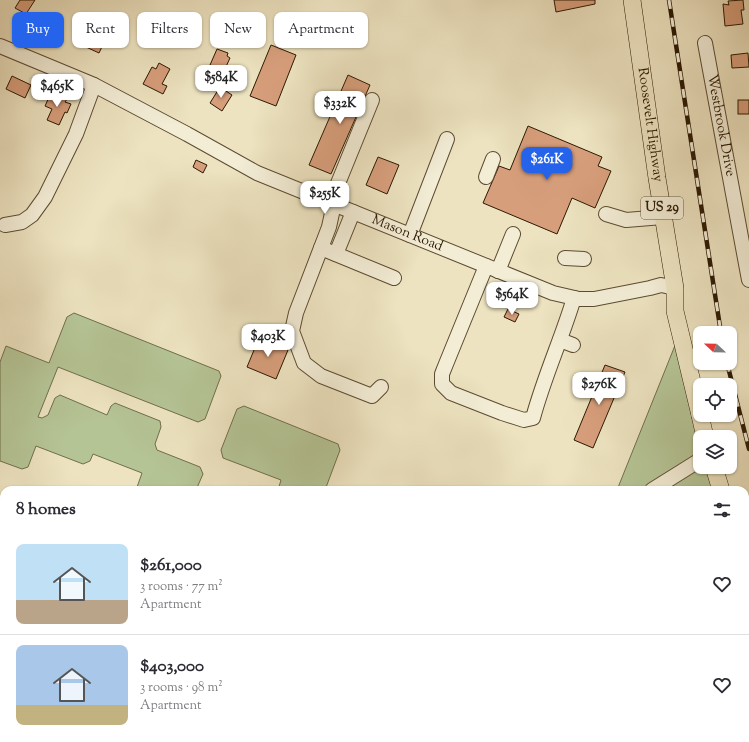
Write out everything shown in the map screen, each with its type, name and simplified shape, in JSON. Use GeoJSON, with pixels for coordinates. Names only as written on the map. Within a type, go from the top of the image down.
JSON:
{"type":"FeatureCollection","features":[{"type":"Feature","properties":{"kind":"main road","name":"Roosevelt Highway"},"geometry":{"type":"LineString","coordinates":[[632,0],[656,178],[674,288],[675,311],[693,387]]}},
{"type":"Feature","properties":{"kind":"main road"},"geometry":{"type":"LineString","coordinates":[[716,474],[720,486]]}},
{"type":"Feature","properties":{"kind":"street","name":"Westbrook Drive"},"geometry":{"type":"LineString","coordinates":[[705,43],[749,280]]}},
{"type":"Feature","properties":{"kind":"street","name":"Mason Road"},"geometry":{"type":"LineString","coordinates":[[0,46],[94,85],[257,173],[553,293],[579,299],[594,299],[650,288],[661,284],[674,288]]}},
{"type":"Feature","properties":{"kind":"street"},"geometry":{"type":"LineString","coordinates":[[5,225],[22,222],[32,215],[45,197],[76,134],[94,85]]}},
{"type":"Feature","properties":{"kind":"street"},"geometry":{"type":"LineString","coordinates":[[372,100],[332,204],[329,227],[296,314],[292,331],[304,363],[321,376],[372,396],[381,387]]}},
{"type":"Feature","properties":{"kind":"street"},"geometry":{"type":"LineString","coordinates":[[410,235],[447,139]]}},
{"type":"Feature","properties":{"kind":"street"},"geometry":{"type":"LineString","coordinates":[[486,177],[493,159]]}},
{"type":"Feature","properties":{"kind":"street"},"geometry":{"type":"LineString","coordinates":[[336,254],[353,212]]}},
{"type":"Feature","properties":{"kind":"street"},"geometry":{"type":"LineString","coordinates":[[606,214],[626,220],[663,217]]}},
{"type":"Feature","properties":{"kind":"street"},"geometry":{"type":"LineString","coordinates":[[512,234],[492,268],[446,364],[442,374],[442,384],[452,393],[502,413],[524,420],[533,418],[540,390],[560,340],[574,298]]}},
{"type":"Feature","properties":{"kind":"street"},"geometry":{"type":"LineString","coordinates":[[321,248],[394,278]]}},
{"type":"Feature","properties":{"kind":"street"},"geometry":{"type":"LineString","coordinates":[[565,258],[584,259]]}},
{"type":"Feature","properties":{"kind":"street"},"geometry":{"type":"LineString","coordinates":[[560,340],[573,345]]}},
{"type":"Feature","properties":{"kind":"street"},"geometry":{"type":"LineString","coordinates":[[658,486],[693,464]]}},
{"type":"Feature","properties":{"kind":"green space"},"geometry":{"type":"Polygon","coordinates":[[[74,313],[219,371],[221,376],[205,419],[198,422],[58,367],[38,417],[42,418],[48,415],[55,398],[60,395],[107,415],[111,406],[115,403],[160,421],[161,427],[155,444],[157,450],[200,467],[203,474],[198,486],[137,486],[142,473],[93,454],[90,461],[83,464],[36,446],[28,467],[22,469],[0,461],[0,362],[6,346],[49,363],[67,317],[74,313]]]}},
{"type":"Feature","properties":{"kind":"green space"},"geometry":{"type":"Polygon","coordinates":[[[684,323],[693,387],[693,422],[698,422],[699,430],[693,430],[693,474],[718,474],[723,486],[619,486],[684,323]]]}},
{"type":"Feature","properties":{"kind":"green space"},"geometry":{"type":"Polygon","coordinates":[[[244,406],[338,444],[340,450],[326,486],[279,486],[281,480],[223,458],[221,450],[237,409],[244,406]]]}},
{"type":"Feature","properties":{"kind":"building"},"geometry":{"type":"Polygon","coordinates":[[[20,0],[35,0],[27,12],[22,12],[15,8],[20,0]]]}},
{"type":"Feature","properties":{"kind":"building"},"geometry":{"type":"Polygon","coordinates":[[[554,0],[595,0],[595,4],[556,12],[554,0]]]}},
{"type":"Feature","properties":{"kind":"building"},"geometry":{"type":"Polygon","coordinates":[[[743,0],[744,10],[741,10],[743,24],[725,26],[723,4],[729,5],[728,1],[743,0]]]}},
{"type":"Feature","properties":{"kind":"building"},"geometry":{"type":"Polygon","coordinates":[[[271,45],[274,46],[274,48],[278,48],[296,55],[276,106],[250,96],[271,45]]]}},
{"type":"Feature","properties":{"kind":"building"},"geometry":{"type":"Polygon","coordinates":[[[88,48],[101,48],[99,53],[88,48]]]}},
{"type":"Feature","properties":{"kind":"building"},"geometry":{"type":"Polygon","coordinates":[[[217,49],[228,53],[227,56],[230,58],[224,71],[210,65],[217,49]]]}},
{"type":"Feature","properties":{"kind":"building"},"geometry":{"type":"Polygon","coordinates":[[[748,53],[749,67],[732,68],[731,55],[748,53]]]}},
{"type":"Feature","properties":{"kind":"building"},"geometry":{"type":"Polygon","coordinates":[[[159,63],[170,69],[162,84],[167,86],[163,94],[143,84],[152,67],[156,69],[159,63]]]}},
{"type":"Feature","properties":{"kind":"building"},"geometry":{"type":"Polygon","coordinates":[[[348,75],[370,85],[331,174],[309,165],[348,75]]]}},
{"type":"Feature","properties":{"kind":"building"},"geometry":{"type":"Polygon","coordinates":[[[12,76],[31,85],[25,98],[6,89],[12,76]]]}},
{"type":"Feature","properties":{"kind":"building"},"geometry":{"type":"Polygon","coordinates":[[[220,87],[232,95],[222,111],[210,103],[220,87]]]}},
{"type":"Feature","properties":{"kind":"building"},"geometry":{"type":"Polygon","coordinates":[[[57,94],[67,99],[65,102],[71,104],[67,113],[65,112],[59,125],[47,120],[52,109],[45,106],[50,95],[55,98],[57,94]]]}},
{"type":"Feature","properties":{"kind":"building"},"geometry":{"type":"Polygon","coordinates":[[[738,100],[749,100],[749,114],[738,114],[738,100]]]}},
{"type":"Feature","properties":{"kind":"building"},"geometry":{"type":"Polygon","coordinates":[[[528,126],[602,157],[598,166],[611,171],[595,208],[572,198],[557,234],[483,203],[499,166],[510,170],[528,126]]]}},
{"type":"Feature","properties":{"kind":"building"},"geometry":{"type":"Polygon","coordinates":[[[378,157],[399,165],[387,194],[366,185],[378,157]]]}},
{"type":"Feature","properties":{"kind":"building"},"geometry":{"type":"Polygon","coordinates":[[[196,160],[207,165],[203,173],[193,167],[196,160]]]}},
{"type":"Feature","properties":{"kind":"building"},"geometry":{"type":"Polygon","coordinates":[[[508,309],[519,314],[515,322],[504,317],[508,309]]]}},
{"type":"Feature","properties":{"kind":"building"},"geometry":{"type":"Polygon","coordinates":[[[259,338],[288,350],[276,379],[247,367],[259,338]]]}},
{"type":"Feature","properties":{"kind":"building"},"geometry":{"type":"Polygon","coordinates":[[[605,365],[625,372],[593,448],[574,440],[605,365]]]}},
{"type":"Feature","properties":{"kind":"railway"},"geometry":{"type":"LineString","coordinates":[[669,0],[720,326]]}},
{"type":"Feature","properties":{"kind":"railway"},"geometry":{"type":"LineString","coordinates":[[729,370],[749,449]]}}]}
